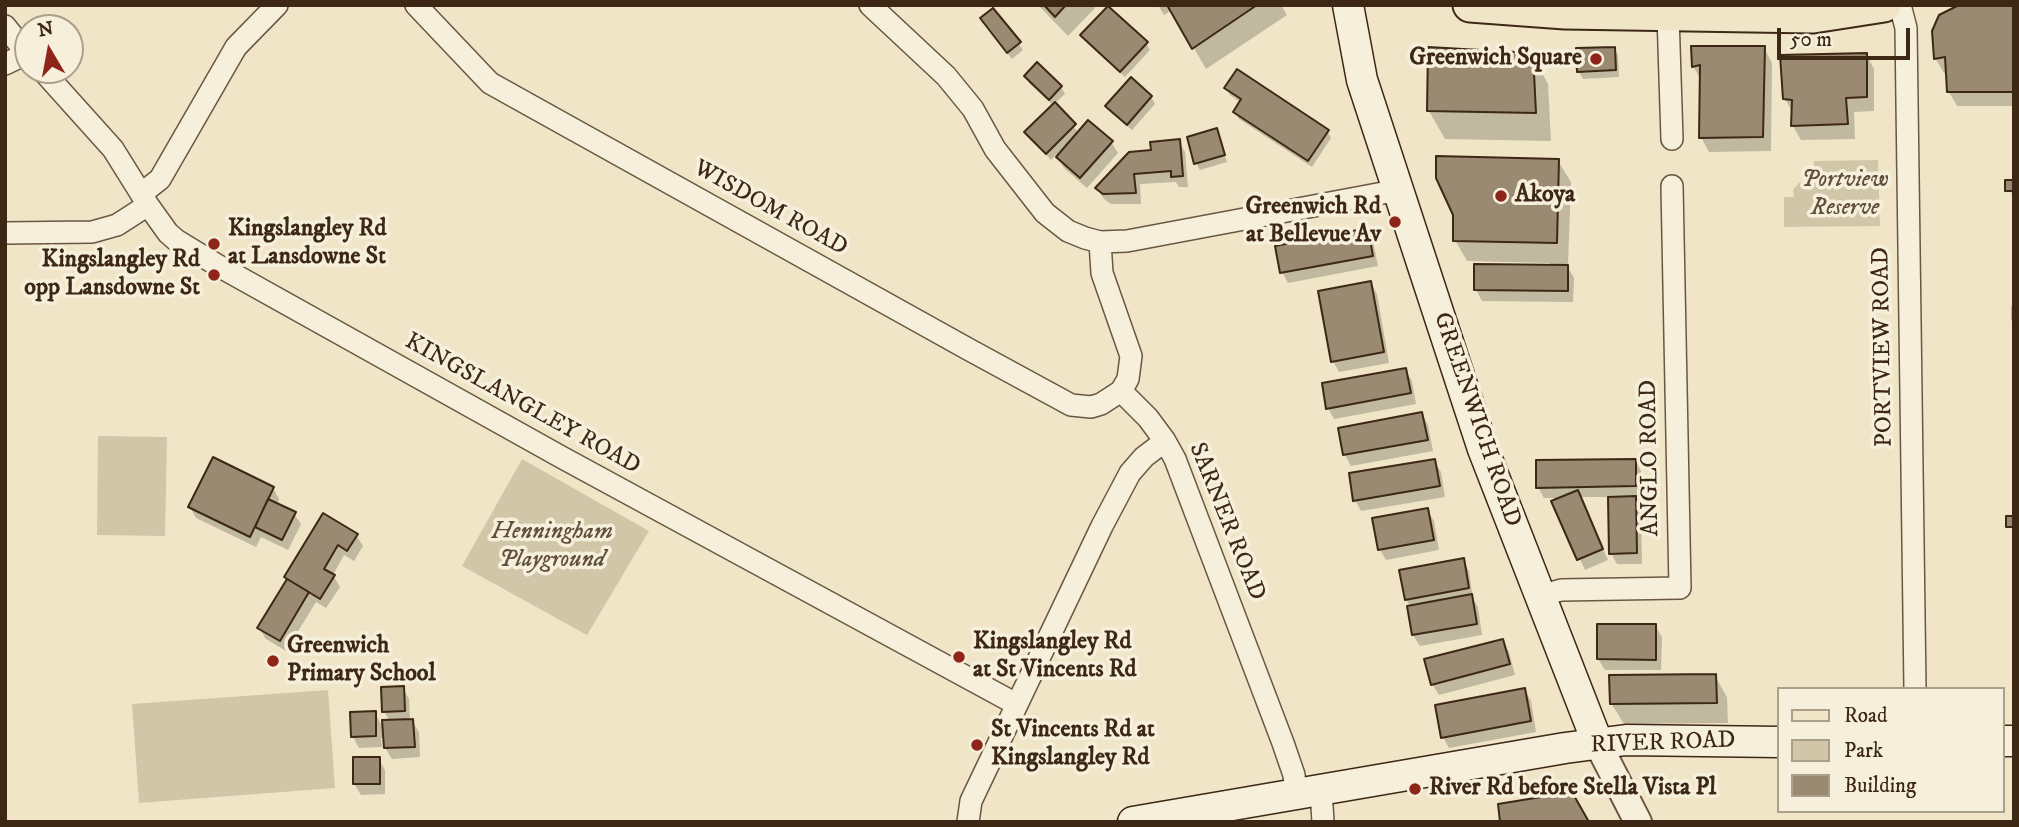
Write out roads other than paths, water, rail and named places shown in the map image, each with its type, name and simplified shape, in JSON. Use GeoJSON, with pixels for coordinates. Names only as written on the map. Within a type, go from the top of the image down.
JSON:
{"type":"FeatureCollection","features":[{"type":"Feature","properties":{"kind":"main road","name":"GREENWICH ROAD"},"geometry":{"type":"LineString","coordinates":[[1348,5],[1362,79],[1483,449],[1598,744]]}},
{"type":"Feature","properties":{"kind":"main road"},"geometry":{"type":"LineString","coordinates":[[1470,5],[1506,10],[1813,16],[1884,5]]}},
{"type":"Feature","properties":{"kind":"main road","name":"RIVER ROAD"},"geometry":{"type":"LineString","coordinates":[[1133,822],[1165,819],[1598,744],[1634,740],[1778,742]]}},
{"type":"Feature","properties":{"kind":"street"},"geometry":{"type":"LineString","coordinates":[[5,233],[92,232],[117,225],[145,200],[160,179],[236,47],[277,5]]}},
{"type":"Feature","properties":{"kind":"street","name":"WISDOM ROAD"},"geometry":{"type":"LineString","coordinates":[[416,5],[490,83],[990,361],[1071,405],[1091,407],[1101,404],[1121,390]]}},
{"type":"Feature","properties":{"kind":"street"},"geometry":{"type":"LineString","coordinates":[[870,5],[946,76],[973,109],[995,149],[1045,213],[1068,231],[1100,242],[1127,241],[1399,190]]}},
{"type":"Feature","properties":{"kind":"street","name":"PORTVIEW ROAD"},"geometry":{"type":"LineString","coordinates":[[1900,5],[1906,28],[1915,687]]}},
{"type":"Feature","properties":{"kind":"street"},"geometry":{"type":"LineString","coordinates":[[1668,15],[1672,139]]}},
{"type":"Feature","properties":{"kind":"street","name":"KINGSLANGLEY ROAD"},"geometry":{"type":"LineString","coordinates":[[55,84],[113,149],[167,233],[176,240],[563,458],[1016,704]]}},
{"type":"Feature","properties":{"kind":"street","name":"ANGLO ROAD"},"geometry":{"type":"LineString","coordinates":[[1540,596],[1561,590],[1680,588],[1672,186]]}},
{"type":"Feature","properties":{"kind":"street"},"geometry":{"type":"LineString","coordinates":[[1100,242],[1102,273],[1132,356],[1128,379],[1121,390]]}},
{"type":"Feature","properties":{"kind":"street","name":"SARNER ROAD"},"geometry":{"type":"LineString","coordinates":[[1121,390],[1148,418],[1165,441],[1183,479],[1294,775],[1309,792],[1323,822]]}},
{"type":"Feature","properties":{"kind":"street"},"geometry":{"type":"LineString","coordinates":[[968,822],[971,801],[1102,526],[1130,473],[1144,457],[1165,441]]}},
{"type":"Feature","properties":{"kind":"street","name":"GREENWICH ROAD"},"geometry":{"type":"LineString","coordinates":[[1598,744],[1638,822]]}},
{"type":"Feature","properties":{"kind":"place","name":"Greenwich Square"},"geometry":{"type":"Point","coordinates":[1596,59]}},
{"type":"Feature","properties":{"kind":"place","name":"Akoya"},"geometry":{"type":"Point","coordinates":[1501,196]}},
{"type":"Feature","properties":{"kind":"place","name":"Greenwich Rd at Bellevue Av"},"geometry":{"type":"Point","coordinates":[1395,222]}},
{"type":"Feature","properties":{"kind":"place","name":"Kingslangley Rd at Lansdowne St"},"geometry":{"type":"Point","coordinates":[214,244]}},
{"type":"Feature","properties":{"kind":"place","name":"Kingslangley Rd opp Lansdowne St"},"geometry":{"type":"Point","coordinates":[214,275]}},
{"type":"Feature","properties":{"kind":"place","name":"Kingslangley Rd at St Vincents Rd"},"geometry":{"type":"Point","coordinates":[959,657]}},
{"type":"Feature","properties":{"kind":"place","name":"Greenwich Primary School"},"geometry":{"type":"Point","coordinates":[273,661]}},
{"type":"Feature","properties":{"kind":"place","name":"St Vincents Rd at Kingslangley Rd"},"geometry":{"type":"Point","coordinates":[977,745]}},
{"type":"Feature","properties":{"kind":"place","name":"River Rd before Stella Vista Pl"},"geometry":{"type":"Point","coordinates":[1415,789]}},
{"type":"Feature","properties":{"kind":"park label","name":"Portview Reserve"},"geometry":{"type":"Point","coordinates":[1845,195]}},
{"type":"Feature","properties":{"kind":"park label","name":"Henningham Playground"},"geometry":{"type":"Point","coordinates":[552,547]}}]}
